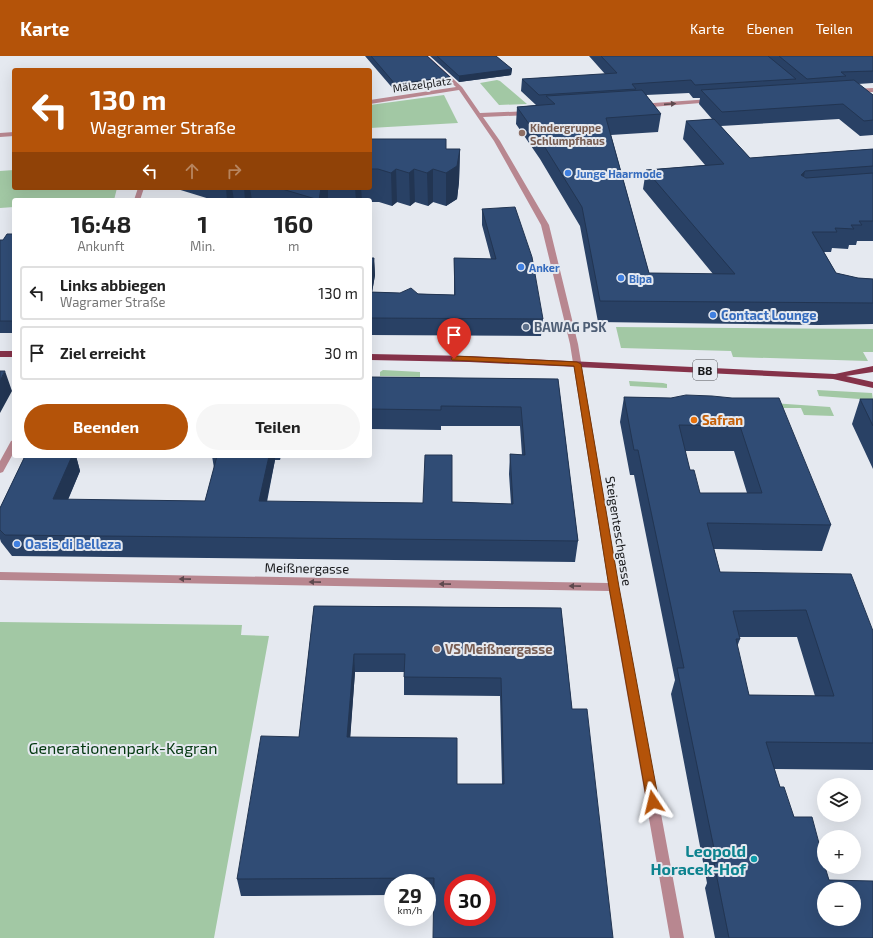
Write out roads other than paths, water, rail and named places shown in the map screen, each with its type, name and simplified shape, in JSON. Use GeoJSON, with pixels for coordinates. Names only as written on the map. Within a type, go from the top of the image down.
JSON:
{"type":"FeatureCollection","features":[{"type":"Feature","properties":{"kind":"main road"},"geometry":{"type":"LineString","coordinates":[[0,354],[12,354]]}},
{"type":"Feature","properties":{"kind":"main road","name":"B8"},"geometry":{"type":"LineString","coordinates":[[372,357],[577,364],[833,376],[873,385]]}},
{"type":"Feature","properties":{"kind":"main road","name":"B8"},"geometry":{"type":"LineString","coordinates":[[833,376],[873,370]]}},
{"type":"Feature","properties":{"kind":"street"},"geometry":{"type":"LineString","coordinates":[[425,56],[460,88]]}},
{"type":"Feature","properties":{"kind":"street","name":"Mälzelplatz"},"geometry":{"type":"LineString","coordinates":[[372,102],[460,88],[497,141]]}},
{"type":"Feature","properties":{"kind":"street"},"geometry":{"type":"LineString","coordinates":[[849,92],[873,90]]}},
{"type":"Feature","properties":{"kind":"street"},"geometry":{"type":"LineString","coordinates":[[864,91],[873,97]]}},
{"type":"Feature","properties":{"kind":"street"},"geometry":{"type":"LineString","coordinates":[[629,106],[715,101]]}},
{"type":"Feature","properties":{"kind":"street"},"geometry":{"type":"LineString","coordinates":[[478,115],[536,112]]}},
{"type":"Feature","properties":{"kind":"street"},"geometry":{"type":"LineString","coordinates":[[0,135],[12,134]]}},
{"type":"Feature","properties":{"kind":"street","name":"Steigenteschgasse"},"geometry":{"type":"LineString","coordinates":[[497,141],[545,225],[572,334],[614,587],[677,938]]}},
{"type":"Feature","properties":{"kind":"street"},"geometry":{"type":"LineString","coordinates":[[0,470],[12,447]]}},
{"type":"Feature","properties":{"kind":"street","name":"Meißnergasse"},"geometry":{"type":"LineString","coordinates":[[0,576],[614,587]]}},
{"type":"Feature","properties":{"kind":"place","name":"Kindergruppe Schlumpfhaus"},"geometry":{"type":"Point","coordinates":[522,133]}},
{"type":"Feature","properties":{"kind":"place","name":"Junge Haarmode"},"geometry":{"type":"Point","coordinates":[568,173]}},
{"type":"Feature","properties":{"kind":"place","name":"Anker"},"geometry":{"type":"Point","coordinates":[521,267]}},
{"type":"Feature","properties":{"kind":"place","name":"Bipa"},"geometry":{"type":"Point","coordinates":[621,278]}},
{"type":"Feature","properties":{"kind":"place","name":"Contact Lounge"},"geometry":{"type":"Point","coordinates":[713,315]}},
{"type":"Feature","properties":{"kind":"place","name":"BAWAG PSK"},"geometry":{"type":"Point","coordinates":[526,327]}},
{"type":"Feature","properties":{"kind":"place","name":"Safran"},"geometry":{"type":"Point","coordinates":[694,420]}},
{"type":"Feature","properties":{"kind":"place","name":"Oasis di Belleza"},"geometry":{"type":"Point","coordinates":[17,544]}},
{"type":"Feature","properties":{"kind":"place","name":"VS Meißnergasse"},"geometry":{"type":"Point","coordinates":[437,649]}},
{"type":"Feature","properties":{"kind":"place","name":"Leopold Horacek-Hof"},"geometry":{"type":"Point","coordinates":[754,859]}},
{"type":"Feature","properties":{"kind":"park label","name":"Generationenpark-Kagran"},"geometry":{"type":"Point","coordinates":[123,747]}}]}
